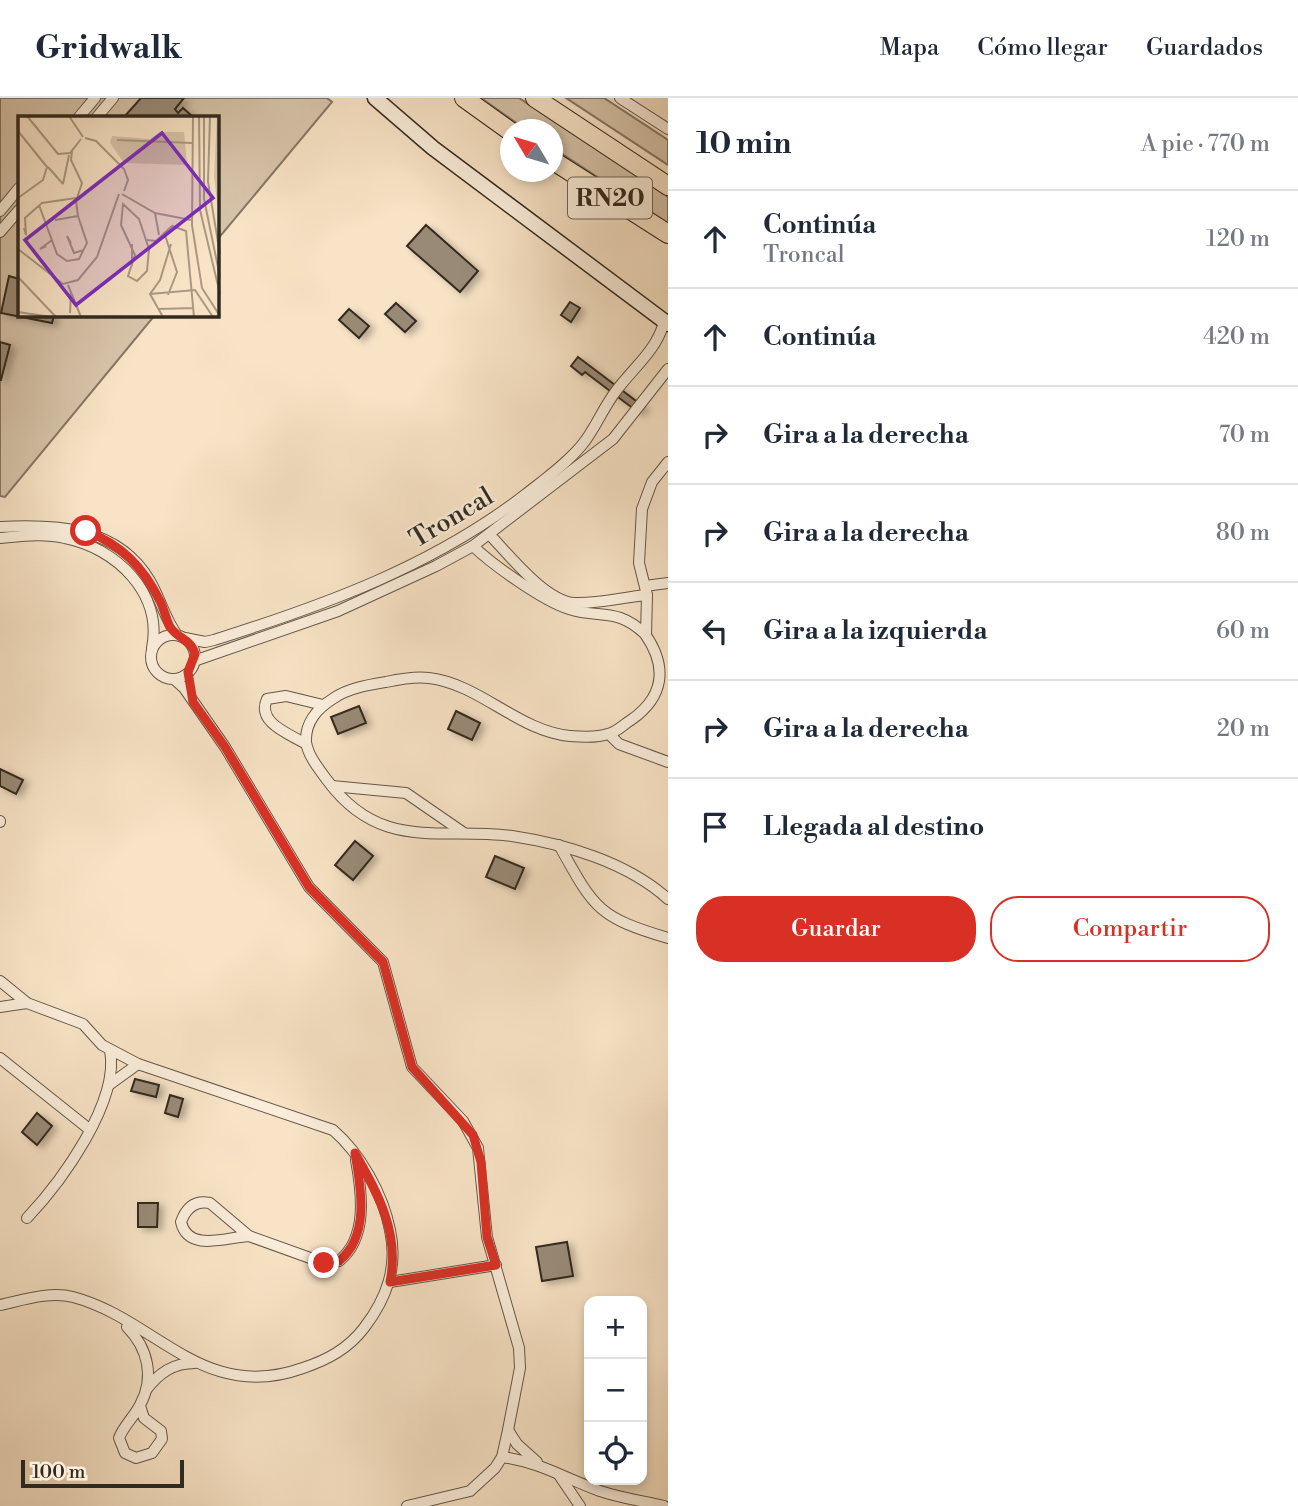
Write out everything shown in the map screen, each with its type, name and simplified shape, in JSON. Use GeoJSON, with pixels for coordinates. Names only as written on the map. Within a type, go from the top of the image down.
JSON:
{"type":"FeatureCollection","features":[{"type":"Feature","properties":{"kind":"highway"},"geometry":{"type":"LineString","coordinates":[[464,98],[500,124]]}},
{"type":"Feature","properties":{"kind":"highway","name":"RN20"},"geometry":{"type":"LineString","coordinates":[[535,98],[668,186]]}},
{"type":"Feature","properties":{"kind":"highway","name":"RN20"},"geometry":{"type":"LineString","coordinates":[[563,167],[668,234]]}},
{"type":"Feature","properties":{"kind":"main road"},"geometry":{"type":"LineString","coordinates":[[376,98],[433,148],[666,323]]}},
{"type":"Feature","properties":{"kind":"street"},"geometry":{"type":"LineString","coordinates":[[80,116],[96,98]]}},
{"type":"Feature","properties":{"kind":"street"},"geometry":{"type":"LineString","coordinates":[[98,116],[113,98]]}},
{"type":"Feature","properties":{"kind":"street"},"geometry":{"type":"LineString","coordinates":[[620,98],[668,129]]}},
{"type":"Feature","properties":{"kind":"street"},"geometry":{"type":"LineString","coordinates":[[0,211],[18,189]]}},
{"type":"Feature","properties":{"kind":"street"},"geometry":{"type":"LineString","coordinates":[[0,232],[18,211]]}},
{"type":"Feature","properties":{"kind":"street","name":"Troncal"},"geometry":{"type":"LineString","coordinates":[[152,648],[162,637],[181,636],[205,642],[214,640],[349,595],[457,542],[551,475],[583,444],[617,390],[653,346],[666,323]]}},
{"type":"Feature","properties":{"kind":"street","name":"Troncal"},"geometry":{"type":"LineString","coordinates":[[194,661],[338,611],[473,546],[613,439],[668,369]]}},
{"type":"Feature","properties":{"kind":"street"},"geometry":{"type":"LineString","coordinates":[[668,462],[652,482],[642,509],[639,563],[646,590],[646,635],[663,669],[662,691],[645,710],[609,734],[584,737],[552,733],[523,722],[457,686],[432,678],[396,680],[350,690],[323,705],[307,727],[306,744],[312,758],[332,786],[357,810],[383,825],[428,835],[511,836],[559,845],[615,866],[668,899]]}},
{"type":"Feature","properties":{"kind":"street"},"geometry":{"type":"LineString","coordinates":[[0,527],[69,527],[114,544],[139,565],[181,636],[193,648],[194,661],[188,672],[174,679],[155,670],[152,648],[156,632],[153,614],[138,584],[120,564],[93,546],[62,537],[0,538]]}},
{"type":"Feature","properties":{"kind":"street"},"geometry":{"type":"LineString","coordinates":[[490,535],[525,572],[561,599],[576,603],[646,590],[668,583]]}},
{"type":"Feature","properties":{"kind":"street"},"geometry":{"type":"LineString","coordinates":[[473,546],[490,562],[558,604],[578,611],[616,614],[646,635]]}},
{"type":"Feature","properties":{"kind":"street"},"geometry":{"type":"LineString","coordinates":[[188,672],[193,702]]}},
{"type":"Feature","properties":{"kind":"street"},"geometry":{"type":"LineString","coordinates":[[174,679],[225,747],[309,887],[383,962],[412,1067],[463,1121],[478,1148],[487,1237],[519,1348],[520,1367],[508,1430],[502,1457],[484,1480],[470,1491],[407,1506]]}},
{"type":"Feature","properties":{"kind":"street"},"geometry":{"type":"LineString","coordinates":[[306,744],[272,724],[265,716],[263,707],[267,699],[276,695],[323,705]]}},
{"type":"Feature","properties":{"kind":"street"},"geometry":{"type":"LineString","coordinates":[[609,734],[619,744],[668,762]]}},
{"type":"Feature","properties":{"kind":"street"},"geometry":{"type":"LineString","coordinates":[[332,786],[406,793],[464,834]]}},
{"type":"Feature","properties":{"kind":"street"},"geometry":{"type":"LineString","coordinates":[[559,845],[588,896],[602,911],[622,924],[668,938]]}},
{"type":"Feature","properties":{"kind":"street"},"geometry":{"type":"LineString","coordinates":[[0,982],[27,1003],[75,1020],[110,1050],[138,1064],[323,1126],[346,1141],[379,1195],[389,1225],[394,1264],[390,1282],[373,1317],[344,1349],[320,1362],[268,1376],[230,1374],[197,1363],[113,1315],[69,1296],[30,1298],[0,1305]]}},
{"type":"Feature","properties":{"kind":"street"},"geometry":{"type":"LineString","coordinates":[[0,1007],[27,1003]]}},
{"type":"Feature","properties":{"kind":"street"},"geometry":{"type":"LineString","coordinates":[[27,1218],[67,1170],[89,1129],[109,1085],[110,1050]]}},
{"type":"Feature","properties":{"kind":"street"},"geometry":{"type":"LineString","coordinates":[[0,1058],[89,1129]]}},
{"type":"Feature","properties":{"kind":"street"},"geometry":{"type":"LineString","coordinates":[[109,1085],[138,1064]]}},
{"type":"Feature","properties":{"kind":"street"},"geometry":{"type":"LineString","coordinates":[[249,1236],[208,1242],[194,1240],[181,1222],[188,1209],[195,1204],[210,1203],[249,1236],[324,1263],[339,1261],[354,1244],[360,1219],[361,1189],[355,1153]]}},
{"type":"Feature","properties":{"kind":"street"},"geometry":{"type":"LineString","coordinates":[[390,1282],[496,1265]]}},
{"type":"Feature","properties":{"kind":"street"},"geometry":{"type":"LineString","coordinates":[[113,1315],[129,1329],[144,1350],[148,1371],[146,1390],[140,1406],[119,1438],[125,1453],[136,1458],[152,1454],[162,1439],[161,1431],[144,1418],[140,1406]]}},
{"type":"Feature","properties":{"kind":"street"},"geometry":{"type":"LineString","coordinates":[[146,1390],[160,1374],[173,1366],[197,1363]]}},
{"type":"Feature","properties":{"kind":"street"},"geometry":{"type":"LineString","coordinates":[[508,1430],[517,1444],[559,1475],[613,1496],[664,1506]]}},
{"type":"Feature","properties":{"kind":"street"},"geometry":{"type":"LineString","coordinates":[[502,1457],[541,1464]]}},
{"type":"Feature","properties":{"kind":"street"},"geometry":{"type":"LineString","coordinates":[[559,1475],[580,1506]]}},
{"type":"Feature","properties":{"kind":"shaded area"},"geometry":{"type":"Polygon","coordinates":[[[0,98],[327,98],[332,102],[219,238],[219,116],[18,116],[18,317],[153,317],[5,497],[0,496],[0,98]]]}},
{"type":"Feature","properties":{"kind":"shaded area"},"geometry":{"type":"Polygon","coordinates":[[[481,98],[519,98],[551,119],[511,119],[481,98]]]}},
{"type":"Feature","properties":{"kind":"shaded area"},"geometry":{"type":"Polygon","coordinates":[[[566,98],[604,98],[668,140],[668,165],[566,98]]]}},
{"type":"Feature","properties":{"kind":"shaded area"},"geometry":{"type":"Polygon","coordinates":[[[563,127],[668,197],[668,223],[563,155],[563,127]]]}},
{"type":"Feature","properties":{"kind":"building"},"geometry":{"type":"Polygon","coordinates":[[[141,98],[184,98],[175,109],[178,113],[183,108],[192,116],[125,116],[141,98]]]}},
{"type":"Feature","properties":{"kind":"building"},"geometry":{"type":"Polygon","coordinates":[[[426,225],[478,271],[460,292],[407,246],[426,225]]]}},
{"type":"Feature","properties":{"kind":"building"},"geometry":{"type":"Polygon","coordinates":[[[9,276],[18,279],[18,316],[1,313],[9,276]]]}},
{"type":"Feature","properties":{"kind":"building"},"geometry":{"type":"Polygon","coordinates":[[[570,302],[580,308],[571,322],[561,315],[570,302]]]}},
{"type":"Feature","properties":{"kind":"building"},"geometry":{"type":"Polygon","coordinates":[[[396,303],[416,321],[405,332],[385,314],[396,303]]]}},
{"type":"Feature","properties":{"kind":"building"},"geometry":{"type":"Polygon","coordinates":[[[349,309],[369,326],[359,338],[339,320],[349,309]]]}},
{"type":"Feature","properties":{"kind":"building"},"geometry":{"type":"Polygon","coordinates":[[[21,317],[54,317],[52,323],[21,317]]]}},
{"type":"Feature","properties":{"kind":"building"},"geometry":{"type":"Polygon","coordinates":[[[0,342],[10,345],[1,380],[0,380],[0,342]]]}},
{"type":"Feature","properties":{"kind":"building"},"geometry":{"type":"Polygon","coordinates":[[[578,357],[644,407],[639,413],[585,372],[582,375],[571,366],[578,357]]]}},
{"type":"Feature","properties":{"kind":"building"},"geometry":{"type":"Polygon","coordinates":[[[359,706],[366,723],[338,734],[331,717],[359,706]]]}},
{"type":"Feature","properties":{"kind":"building"},"geometry":{"type":"Polygon","coordinates":[[[456,711],[480,723],[472,740],[448,729],[456,711]]]}},
{"type":"Feature","properties":{"kind":"building"},"geometry":{"type":"Polygon","coordinates":[[[0,769],[23,780],[16,794],[0,786],[0,769]]]}},
{"type":"Feature","properties":{"kind":"building"},"geometry":{"type":"Polygon","coordinates":[[[355,841],[373,856],[353,880],[335,865],[355,841]]]}},
{"type":"Feature","properties":{"kind":"building"},"geometry":{"type":"Polygon","coordinates":[[[495,856],[524,868],[515,889],[486,877],[495,856]]]}},
{"type":"Feature","properties":{"kind":"building"},"geometry":{"type":"Polygon","coordinates":[[[135,1079],[159,1085],[156,1097],[131,1091],[135,1079]]]}},
{"type":"Feature","properties":{"kind":"building"},"geometry":{"type":"Polygon","coordinates":[[[170,1095],[183,1099],[178,1117],[165,1113],[170,1095]]]}},
{"type":"Feature","properties":{"kind":"building"},"geometry":{"type":"Polygon","coordinates":[[[37,1113],[52,1126],[37,1145],[22,1132],[37,1113]]]}},
{"type":"Feature","properties":{"kind":"building"},"geometry":{"type":"Polygon","coordinates":[[[138,1203],[158,1203],[157,1227],[138,1227],[138,1203]]]}},
{"type":"Feature","properties":{"kind":"building"},"geometry":{"type":"Polygon","coordinates":[[[567,1242],[573,1276],[542,1281],[536,1247],[567,1242]]]}},
{"type":"Feature","properties":{"kind":"route"},"geometry":{"type":"LineString","coordinates":[[86,531],[114,544],[139,565],[150,581],[170,626],[177,635],[190,642],[195,654],[188,672],[193,702],[225,747],[309,887],[383,962],[412,1067],[420,1079],[463,1121],[478,1148],[487,1237],[496,1265],[390,1282],[394,1264],[389,1225],[379,1195],[355,1153],[361,1204],[354,1244],[348,1254],[339,1261],[324,1263]]}}]}
